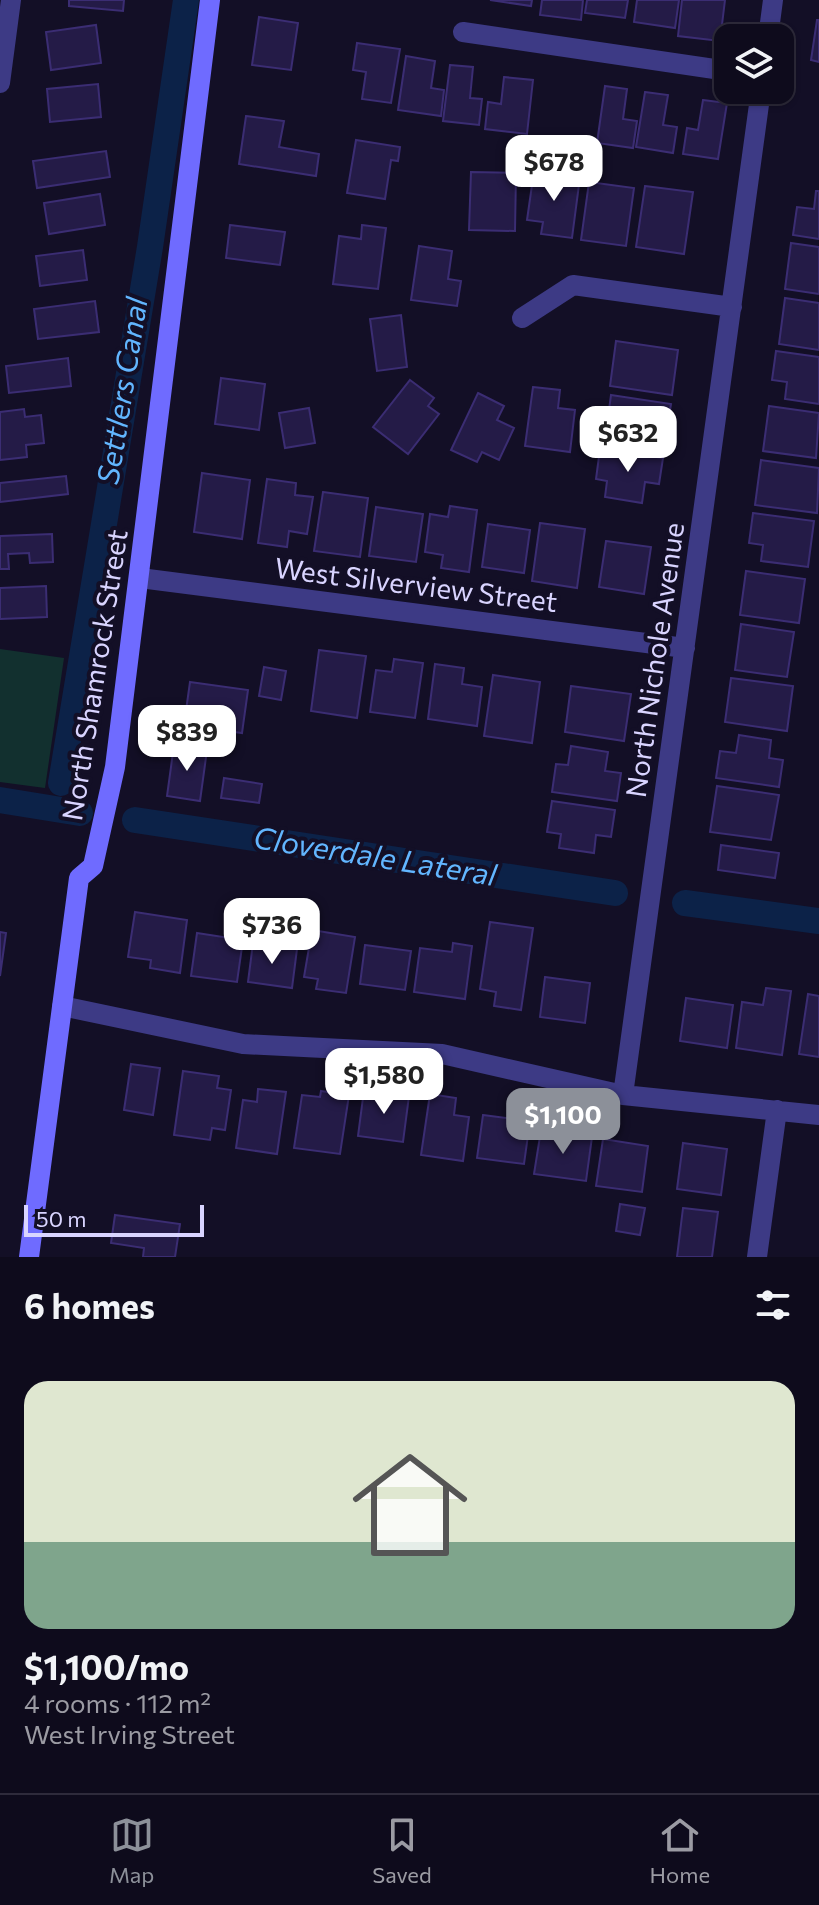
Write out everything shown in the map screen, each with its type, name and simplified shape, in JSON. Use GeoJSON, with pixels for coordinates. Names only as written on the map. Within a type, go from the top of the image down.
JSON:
{"type":"FeatureCollection","features":[{"type":"Feature","properties":{"kind":"street"},"geometry":{"type":"LineString","coordinates":[[0,83],[4,32],[11,0]]}},
{"type":"Feature","properties":{"kind":"street","name":"North Shamrock Street"},"geometry":{"type":"LineString","coordinates":[[29,1257],[79,878],[93,866],[115,767],[210,0]]}},
{"type":"Feature","properties":{"kind":"street"},"geometry":{"type":"LineString","coordinates":[[770,24],[773,0]]}},
{"type":"Feature","properties":{"kind":"street"},"geometry":{"type":"LineString","coordinates":[[463,32],[714,69]]}},
{"type":"Feature","properties":{"kind":"street","name":"North Nichole Avenue"},"geometry":{"type":"LineString","coordinates":[[623,1095],[759,104]]}},
{"type":"Feature","properties":{"kind":"street"},"geometry":{"type":"LineString","coordinates":[[522,318],[573,285],[732,307]]}},
{"type":"Feature","properties":{"kind":"street","name":"West Silverview Street"},"geometry":{"type":"LineString","coordinates":[[140,578],[685,648]]}},
{"type":"Feature","properties":{"kind":"street"},"geometry":{"type":"LineString","coordinates":[[62,1006],[243,1044],[442,1054],[623,1095],[819,1115]]}},
{"type":"Feature","properties":{"kind":"street"},"geometry":{"type":"LineString","coordinates":[[757,1257],[777,1110]]}},
{"type":"Feature","properties":{"kind":"green space"},"geometry":{"type":"Polygon","coordinates":[[[0,649],[64,658],[45,788],[0,782],[0,649]]]}},
{"type":"Feature","properties":{"kind":"building"},"geometry":{"type":"Polygon","coordinates":[[[69,0],[124,0],[123,11],[69,6],[69,0]]]}},
{"type":"Feature","properties":{"kind":"building"},"geometry":{"type":"Polygon","coordinates":[[[490,0],[532,0],[531,6],[490,0]]]}},
{"type":"Feature","properties":{"kind":"building"},"geometry":{"type":"Polygon","coordinates":[[[542,0],[583,0],[581,20],[540,15],[542,0]]]}},
{"type":"Feature","properties":{"kind":"building"},"geometry":{"type":"Polygon","coordinates":[[[587,0],[628,0],[625,18],[585,13],[587,0]]]}},
{"type":"Feature","properties":{"kind":"building"},"geometry":{"type":"Polygon","coordinates":[[[637,0],[679,0],[675,28],[634,22],[637,0]]]}},
{"type":"Feature","properties":{"kind":"building"},"geometry":{"type":"Polygon","coordinates":[[[682,0],[725,0],[722,24],[714,24],[714,40],[678,36],[682,0]]]}},
{"type":"Feature","properties":{"kind":"building"},"geometry":{"type":"Polygon","coordinates":[[[259,17],[298,23],[291,70],[252,65],[259,17]]]}},
{"type":"Feature","properties":{"kind":"building"},"geometry":{"type":"Polygon","coordinates":[[[819,20],[819,62],[811,60],[819,20]]]}},
{"type":"Feature","properties":{"kind":"building"},"geometry":{"type":"Polygon","coordinates":[[[96,25],[101,63],[51,70],[46,32],[96,25]]]}},
{"type":"Feature","properties":{"kind":"building"},"geometry":{"type":"Polygon","coordinates":[[[357,43],[400,49],[391,103],[362,99],[366,72],[353,70],[357,43]]]}},
{"type":"Feature","properties":{"kind":"building"},"geometry":{"type":"Polygon","coordinates":[[[406,56],[435,61],[431,88],[444,90],[441,116],[398,110],[406,56]]]}},
{"type":"Feature","properties":{"kind":"building"},"geometry":{"type":"Polygon","coordinates":[[[450,65],[473,67],[470,98],[482,99],[479,125],[443,121],[450,65]]]}},
{"type":"Feature","properties":{"kind":"building"},"geometry":{"type":"Polygon","coordinates":[[[504,77],[533,80],[527,134],[485,129],[488,102],[501,104],[504,77]]]}},
{"type":"Feature","properties":{"kind":"building"},"geometry":{"type":"Polygon","coordinates":[[[98,84],[101,117],[50,122],[47,89],[98,84]]]}},
{"type":"Feature","properties":{"kind":"building"},"geometry":{"type":"Polygon","coordinates":[[[605,86],[627,89],[623,119],[637,121],[633,148],[597,143],[605,86]]]}},
{"type":"Feature","properties":{"kind":"building"},"geometry":{"type":"Polygon","coordinates":[[[645,92],[668,95],[663,125],[677,127],[673,153],[636,147],[645,92]]]}},
{"type":"Feature","properties":{"kind":"building"},"geometry":{"type":"Polygon","coordinates":[[[703,100],[727,104],[718,159],[683,154],[687,128],[698,130],[703,100]]]}},
{"type":"Feature","properties":{"kind":"building"},"geometry":{"type":"Polygon","coordinates":[[[246,116],[284,121],[279,147],[319,154],[316,176],[239,164],[246,116]]]}},
{"type":"Feature","properties":{"kind":"building"},"geometry":{"type":"Polygon","coordinates":[[[356,140],[400,147],[398,161],[391,160],[385,199],[347,193],[356,140]]]}},
{"type":"Feature","properties":{"kind":"building"},"geometry":{"type":"Polygon","coordinates":[[[106,151],[110,177],[37,188],[33,161],[106,151]]]}},
{"type":"Feature","properties":{"kind":"building"},"geometry":{"type":"Polygon","coordinates":[[[534,171],[580,177],[572,238],[541,234],[543,222],[527,220],[534,171]]]}},
{"type":"Feature","properties":{"kind":"building"},"geometry":{"type":"Polygon","coordinates":[[[471,172],[516,173],[515,231],[469,230],[471,172]]]}},
{"type":"Feature","properties":{"kind":"building"},"geometry":{"type":"Polygon","coordinates":[[[589,182],[634,188],[626,246],[581,240],[589,182]]]}},
{"type":"Feature","properties":{"kind":"building"},"geometry":{"type":"Polygon","coordinates":[[[645,186],[693,192],[684,254],[636,247],[645,186]]]}},
{"type":"Feature","properties":{"kind":"building"},"geometry":{"type":"Polygon","coordinates":[[[816,191],[819,191],[819,239],[793,235],[797,207],[814,209],[816,191]]]}},
{"type":"Feature","properties":{"kind":"building"},"geometry":{"type":"Polygon","coordinates":[[[100,194],[105,225],[49,234],[44,203],[100,194]]]}},
{"type":"Feature","properties":{"kind":"building"},"geometry":{"type":"Polygon","coordinates":[[[230,225],[285,232],[280,265],[226,258],[230,225]]]}},
{"type":"Feature","properties":{"kind":"building"},"geometry":{"type":"Polygon","coordinates":[[[362,225],[386,228],[378,289],[333,284],[339,236],[361,239],[362,225]]]}},
{"type":"Feature","properties":{"kind":"building"},"geometry":{"type":"Polygon","coordinates":[[[791,243],[819,247],[819,294],[785,289],[791,243]]]}},
{"type":"Feature","properties":{"kind":"building"},"geometry":{"type":"Polygon","coordinates":[[[419,246],[452,251],[448,279],[461,281],[457,306],[411,300],[419,246]]]}},
{"type":"Feature","properties":{"kind":"building"},"geometry":{"type":"Polygon","coordinates":[[[83,250],[87,280],[40,286],[36,256],[83,250]]]}},
{"type":"Feature","properties":{"kind":"building"},"geometry":{"type":"Polygon","coordinates":[[[785,298],[819,303],[819,350],[779,344],[785,298]]]}},
{"type":"Feature","properties":{"kind":"building"},"geometry":{"type":"Polygon","coordinates":[[[95,301],[99,332],[38,339],[34,309],[95,301]]]}},
{"type":"Feature","properties":{"kind":"building"},"geometry":{"type":"Polygon","coordinates":[[[401,315],[407,367],[377,371],[370,319],[401,315]]]}},
{"type":"Feature","properties":{"kind":"building"},"geometry":{"type":"Polygon","coordinates":[[[616,341],[678,350],[672,395],[610,386],[616,341]]]}},
{"type":"Feature","properties":{"kind":"building"},"geometry":{"type":"Polygon","coordinates":[[[776,351],[819,357],[819,404],[785,399],[787,382],[772,380],[776,351]]]}},
{"type":"Feature","properties":{"kind":"building"},"geometry":{"type":"Polygon","coordinates":[[[68,358],[71,386],[9,393],[6,366],[68,358]]]}},
{"type":"Feature","properties":{"kind":"building"},"geometry":{"type":"Polygon","coordinates":[[[221,378],[265,384],[259,430],[215,424],[221,378]]]}},
{"type":"Feature","properties":{"kind":"building"},"geometry":{"type":"Polygon","coordinates":[[[410,380],[434,398],[428,406],[439,414],[408,454],[373,427],[410,380]]]}},
{"type":"Feature","properties":{"kind":"building"},"geometry":{"type":"Polygon","coordinates":[[[533,387],[560,390],[558,408],[575,410],[570,452],[525,446],[533,387]]]}},
{"type":"Feature","properties":{"kind":"building"},"geometry":{"type":"Polygon","coordinates":[[[478,393],[504,406],[497,420],[514,428],[499,460],[482,452],[477,462],[451,450],[478,393]]]}},
{"type":"Feature","properties":{"kind":"building"},"geometry":{"type":"Polygon","coordinates":[[[611,395],[671,404],[664,448],[605,440],[611,395]]]}},
{"type":"Feature","properties":{"kind":"building"},"geometry":{"type":"Polygon","coordinates":[[[769,406],[819,413],[816,458],[763,451],[769,406]]]}},
{"type":"Feature","properties":{"kind":"building"},"geometry":{"type":"Polygon","coordinates":[[[309,408],[315,443],[285,448],[279,413],[309,408]]]}},
{"type":"Feature","properties":{"kind":"building"},"geometry":{"type":"Polygon","coordinates":[[[24,409],[25,417],[41,415],[44,443],[26,445],[27,457],[0,460],[0,412],[24,409]]]}},
{"type":"Feature","properties":{"kind":"building"},"geometry":{"type":"Polygon","coordinates":[[[600,449],[663,458],[659,484],[645,482],[642,503],[605,497],[607,481],[596,479],[600,449]]]}},
{"type":"Feature","properties":{"kind":"building"},"geometry":{"type":"Polygon","coordinates":[[[761,460],[819,468],[817,513],[755,505],[761,460]]]}},
{"type":"Feature","properties":{"kind":"building"},"geometry":{"type":"Polygon","coordinates":[[[202,473],[250,480],[242,539],[194,532],[202,473]]]}},
{"type":"Feature","properties":{"kind":"building"},"geometry":{"type":"Polygon","coordinates":[[[66,476],[68,494],[0,502],[0,483],[66,476]]]}},
{"type":"Feature","properties":{"kind":"building"},"geometry":{"type":"Polygon","coordinates":[[[267,479],[296,483],[295,495],[313,497],[307,534],[289,531],[287,547],[258,543],[267,479]]]}},
{"type":"Feature","properties":{"kind":"building"},"geometry":{"type":"Polygon","coordinates":[[[323,492],[368,498],[360,557],[314,551],[323,492]]]}},
{"type":"Feature","properties":{"kind":"building"},"geometry":{"type":"Polygon","coordinates":[[[450,506],[477,510],[469,572],[441,568],[443,555],[425,552],[430,514],[448,517],[450,506]]]}},
{"type":"Feature","properties":{"kind":"building"},"geometry":{"type":"Polygon","coordinates":[[[376,507],[423,514],[416,562],[369,556],[376,507]]]}},
{"type":"Feature","properties":{"kind":"building"},"geometry":{"type":"Polygon","coordinates":[[[753,513],[814,521],[808,567],[761,561],[763,545],[749,543],[753,513]]]}},
{"type":"Feature","properties":{"kind":"building"},"geometry":{"type":"Polygon","coordinates":[[[540,523],[585,529],[577,588],[532,581],[540,523]]]}},
{"type":"Feature","properties":{"kind":"building"},"geometry":{"type":"Polygon","coordinates":[[[488,524],[530,530],[524,573],[482,567],[488,524]]]}},
{"type":"Feature","properties":{"kind":"building"},"geometry":{"type":"Polygon","coordinates":[[[52,534],[53,562],[30,563],[29,553],[8,554],[9,569],[0,569],[0,536],[52,534]]]}},
{"type":"Feature","properties":{"kind":"building"},"geometry":{"type":"Polygon","coordinates":[[[606,541],[651,547],[644,594],[599,587],[606,541]]]}},
{"type":"Feature","properties":{"kind":"building"},"geometry":{"type":"Polygon","coordinates":[[[746,571],[805,579],[799,623],[740,615],[746,571]]]}},
{"type":"Feature","properties":{"kind":"building"},"geometry":{"type":"Polygon","coordinates":[[[46,586],[47,617],[0,619],[0,588],[46,586]]]}},
{"type":"Feature","properties":{"kind":"building"},"geometry":{"type":"Polygon","coordinates":[[[741,624],[794,632],[787,677],[735,670],[741,624]]]}},
{"type":"Feature","properties":{"kind":"building"},"geometry":{"type":"Polygon","coordinates":[[[319,650],[366,656],[357,718],[311,711],[319,650]]]}},
{"type":"Feature","properties":{"kind":"building"},"geometry":{"type":"Polygon","coordinates":[[[394,659],[423,663],[415,718],[370,712],[376,670],[392,672],[394,659]]]}},
{"type":"Feature","properties":{"kind":"building"},"geometry":{"type":"Polygon","coordinates":[[[435,664],[464,668],[462,684],[482,687],[477,726],[428,719],[435,664]]]}},
{"type":"Feature","properties":{"kind":"building"},"geometry":{"type":"Polygon","coordinates":[[[264,667],[286,671],[281,700],[259,696],[264,667]]]}},
{"type":"Feature","properties":{"kind":"building"},"geometry":{"type":"Polygon","coordinates":[[[493,675],[540,682],[532,743],[484,736],[493,675]]]}},
{"type":"Feature","properties":{"kind":"building"},"geometry":{"type":"Polygon","coordinates":[[[731,678],[793,686],[787,731],[725,722],[731,678]]]}},
{"type":"Feature","properties":{"kind":"building"},"geometry":{"type":"Polygon","coordinates":[[[190,682],[248,690],[242,733],[184,725],[190,682]]]}},
{"type":"Feature","properties":{"kind":"building"},"geometry":{"type":"Polygon","coordinates":[[[571,686],[631,694],[624,741],[565,732],[571,686]]]}},
{"type":"Feature","properties":{"kind":"building"},"geometry":{"type":"Polygon","coordinates":[[[739,735],[771,740],[769,758],[783,760],[779,787],[716,778],[720,751],[736,753],[739,735]]]}},
{"type":"Feature","properties":{"kind":"building"},"geometry":{"type":"Polygon","coordinates":[[[174,745],[207,750],[200,801],[167,796],[174,745]]]}},
{"type":"Feature","properties":{"kind":"building"},"geometry":{"type":"Polygon","coordinates":[[[571,746],[608,752],[605,771],[621,773],[617,801],[552,792],[556,764],[568,765],[571,746]]]}},
{"type":"Feature","properties":{"kind":"building"},"geometry":{"type":"Polygon","coordinates":[[[224,778],[262,784],[259,803],[221,798],[224,778]]]}},
{"type":"Feature","properties":{"kind":"building"},"geometry":{"type":"Polygon","coordinates":[[[717,786],[779,795],[771,840],[710,832],[717,786]]]}},
{"type":"Feature","properties":{"kind":"building"},"geometry":{"type":"Polygon","coordinates":[[[552,801],[615,810],[611,837],[596,835],[594,853],[559,848],[561,834],[547,832],[552,801]]]}},
{"type":"Feature","properties":{"kind":"building"},"geometry":{"type":"Polygon","coordinates":[[[721,845],[779,853],[775,878],[718,870],[721,845]]]}},
{"type":"Feature","properties":{"kind":"building"},"geometry":{"type":"Polygon","coordinates":[[[135,912],[187,920],[180,973],[150,968],[151,960],[128,957],[135,912]]]}},
{"type":"Feature","properties":{"kind":"building"},"geometry":{"type":"Polygon","coordinates":[[[490,922],[533,928],[521,1010],[494,1006],[496,992],[480,989],[490,922]]]}},
{"type":"Feature","properties":{"kind":"building"},"geometry":{"type":"Polygon","coordinates":[[[312,930],[355,937],[346,993],[316,989],[318,979],[304,977],[312,930]]]}},
{"type":"Feature","properties":{"kind":"building"},"geometry":{"type":"Polygon","coordinates":[[[0,932],[6,933],[0,976],[0,932]]]}},
{"type":"Feature","properties":{"kind":"building"},"geometry":{"type":"Polygon","coordinates":[[[197,933],[243,940],[237,982],[191,976],[197,933]]]}},
{"type":"Feature","properties":{"kind":"building"},"geometry":{"type":"Polygon","coordinates":[[[253,943],[297,949],[292,988],[248,982],[253,943]]]}},
{"type":"Feature","properties":{"kind":"building"},"geometry":{"type":"Polygon","coordinates":[[[453,943],[472,946],[465,999],[414,992],[420,948],[452,952],[453,943]]]}},
{"type":"Feature","properties":{"kind":"building"},"geometry":{"type":"Polygon","coordinates":[[[365,945],[411,951],[405,990],[360,984],[365,945]]]}},
{"type":"Feature","properties":{"kind":"building"},"geometry":{"type":"Polygon","coordinates":[[[545,977],[590,983],[585,1023],[540,1017],[545,977]]]}},
{"type":"Feature","properties":{"kind":"building"},"geometry":{"type":"Polygon","coordinates":[[[766,988],[791,991],[782,1055],[736,1048],[742,1002],[763,1005],[766,988]]]}},
{"type":"Feature","properties":{"kind":"building"},"geometry":{"type":"Polygon","coordinates":[[[808,994],[819,996],[819,1057],[799,1054],[808,994]]]}},
{"type":"Feature","properties":{"kind":"building"},"geometry":{"type":"Polygon","coordinates":[[[686,998],[733,1005],[727,1048],[680,1041],[686,998]]]}},
{"type":"Feature","properties":{"kind":"building"},"geometry":{"type":"Polygon","coordinates":[[[131,1064],[160,1068],[153,1115],[124,1110],[131,1064]]]}},
{"type":"Feature","properties":{"kind":"building"},"geometry":{"type":"Polygon","coordinates":[[[183,1071],[219,1076],[217,1088],[231,1090],[225,1130],[212,1128],[210,1140],[174,1135],[183,1071]]]}},
{"type":"Feature","properties":{"kind":"building"},"geometry":{"type":"Polygon","coordinates":[[[258,1089],[286,1092],[277,1154],[236,1148],[243,1100],[257,1102],[258,1089]]]}},
{"type":"Feature","properties":{"kind":"building"},"geometry":{"type":"Polygon","coordinates":[[[364,1090],[409,1096],[403,1142],[358,1136],[364,1090]]]}},
{"type":"Feature","properties":{"kind":"building"},"geometry":{"type":"Polygon","coordinates":[[[321,1091],[349,1095],[340,1154],[294,1148],[302,1095],[320,1097],[321,1091]]]}},
{"type":"Feature","properties":{"kind":"building"},"geometry":{"type":"Polygon","coordinates":[[[430,1094],[456,1098],[454,1115],[469,1117],[463,1161],[421,1155],[430,1094]]]}},
{"type":"Feature","properties":{"kind":"building"},"geometry":{"type":"Polygon","coordinates":[[[483,1115],[530,1121],[524,1164],[477,1158],[483,1115]]]}},
{"type":"Feature","properties":{"kind":"building"},"geometry":{"type":"Polygon","coordinates":[[[541,1130],[592,1137],[586,1181],[534,1174],[541,1130]]]}},
{"type":"Feature","properties":{"kind":"building"},"geometry":{"type":"Polygon","coordinates":[[[603,1139],[648,1146],[642,1192],[596,1186],[603,1139]]]}},
{"type":"Feature","properties":{"kind":"building"},"geometry":{"type":"Polygon","coordinates":[[[683,1143],[727,1149],[721,1195],[677,1189],[683,1143]]]}},
{"type":"Feature","properties":{"kind":"building"},"geometry":{"type":"Polygon","coordinates":[[[620,1204],[645,1208],[640,1235],[616,1231],[620,1204]]]}},
{"type":"Feature","properties":{"kind":"building"},"geometry":{"type":"Polygon","coordinates":[[[683,1208],[718,1212],[712,1257],[677,1257],[683,1208]]]}},
{"type":"Feature","properties":{"kind":"building"},"geometry":{"type":"Polygon","coordinates":[[[115,1215],[180,1224],[175,1257],[143,1257],[144,1248],[111,1243],[115,1215]]]}},
{"type":"Feature","properties":{"kind":"waterway","name":"Settlers Canal"},"geometry":{"type":"LineString","coordinates":[[61,783],[150,247],[186,0]]}},
{"type":"Feature","properties":{"kind":"waterway","name":"Cloverdale Lateral"},"geometry":{"type":"LineString","coordinates":[[0,800],[80,813]]}},
{"type":"Feature","properties":{"kind":"waterway","name":"Cloverdale Lateral"},"geometry":{"type":"LineString","coordinates":[[135,820],[615,893]]}},
{"type":"Feature","properties":{"kind":"waterway","name":"Cloverdale Lateral"},"geometry":{"type":"LineString","coordinates":[[685,903],[819,921]]}}]}
